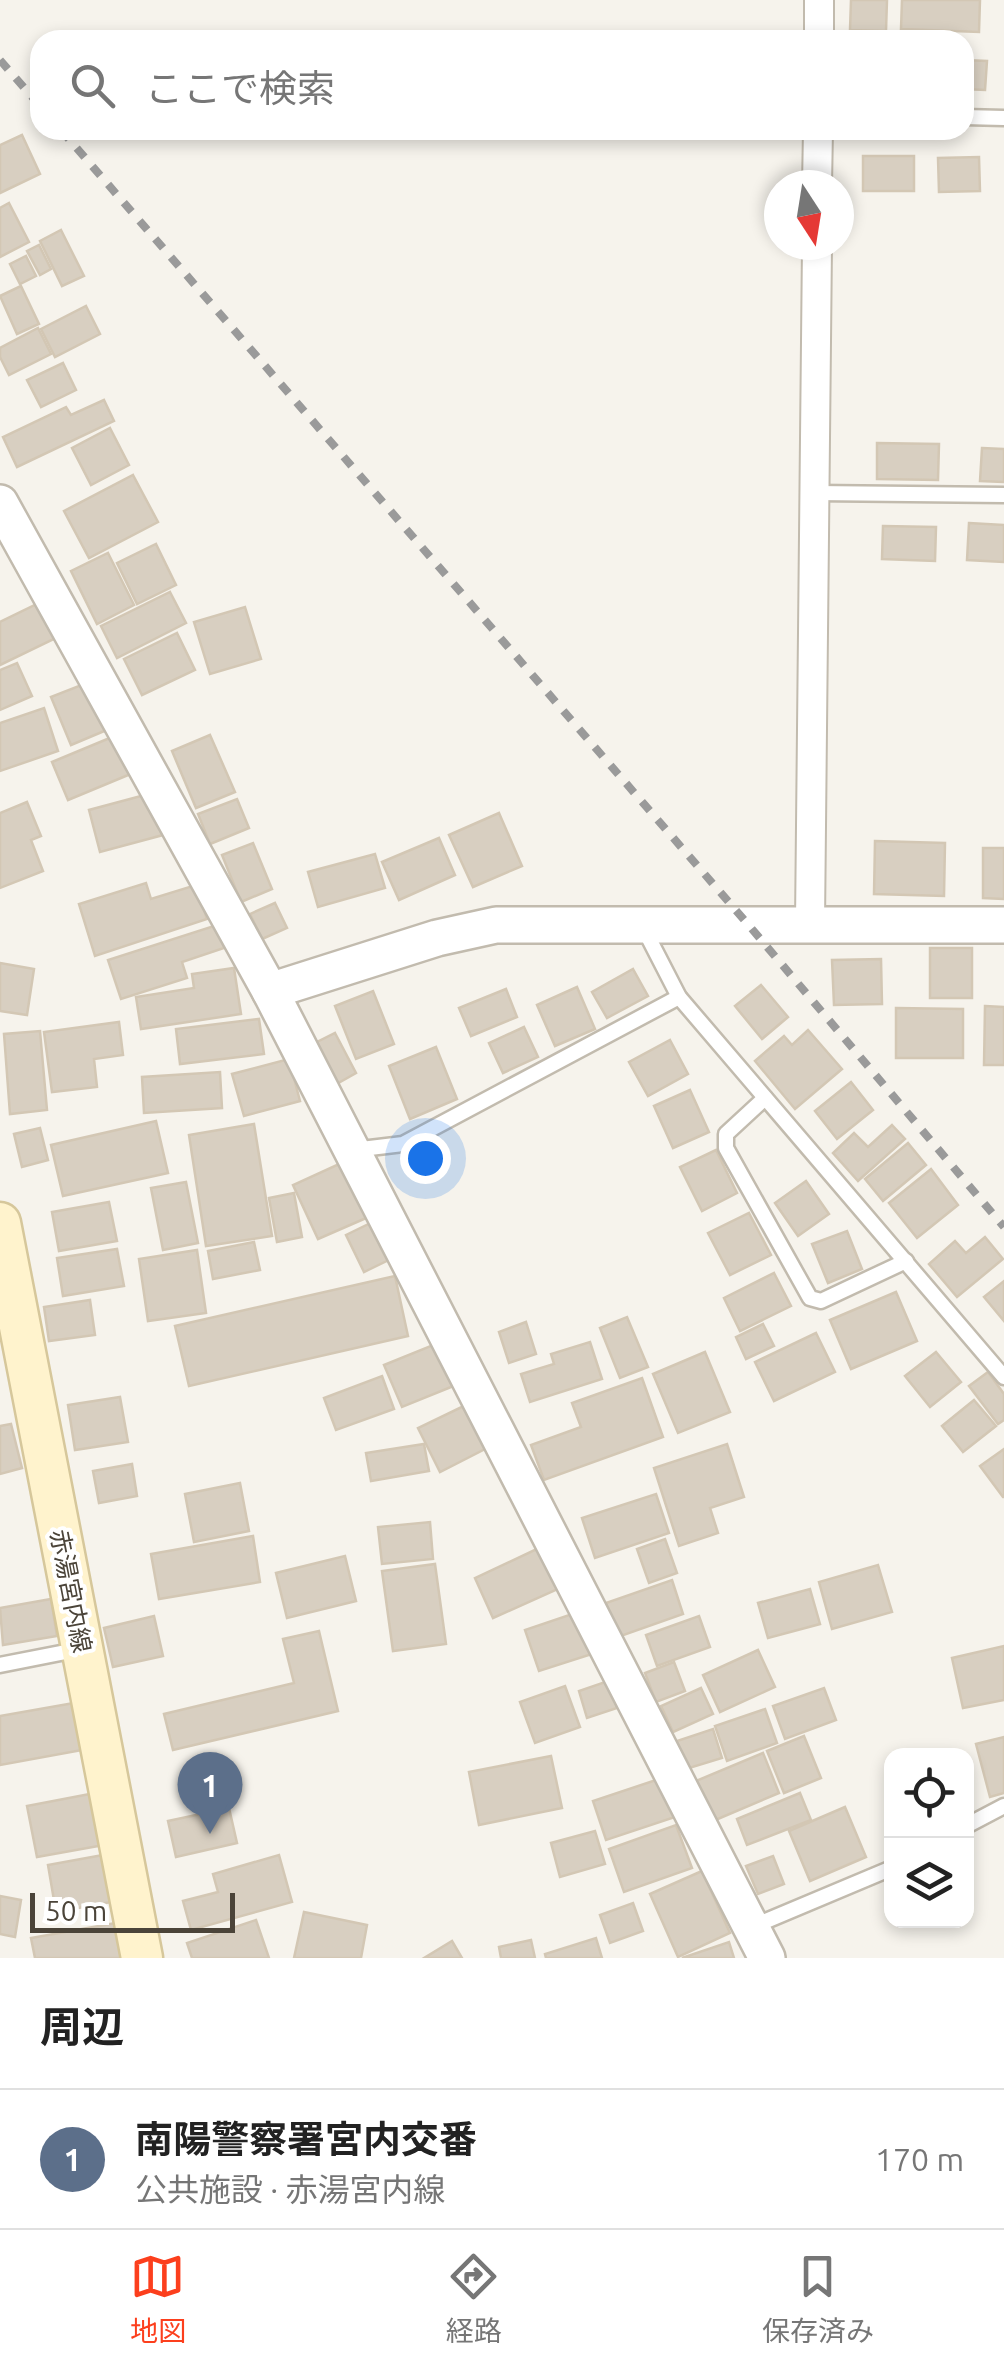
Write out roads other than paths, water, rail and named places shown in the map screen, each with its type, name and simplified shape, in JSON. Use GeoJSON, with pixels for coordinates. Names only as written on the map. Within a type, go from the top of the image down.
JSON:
{"type":"FeatureCollection","features":[{"type":"Feature","properties":{"kind":"main road","name":"赤湯宮内線"},"geometry":{"type":"LineString","coordinates":[[0,1223],[142,1958]]}},
{"type":"Feature","properties":{"kind":"street"},"geometry":{"type":"LineString","coordinates":[[819,0],[819,30]]}},
{"type":"Feature","properties":{"kind":"street"},"geometry":{"type":"LineString","coordinates":[[817,170],[818,140]]}},
{"type":"Feature","properties":{"kind":"street"},"geometry":{"type":"LineString","coordinates":[[810,922],[817,260]]}},
{"type":"Feature","properties":{"kind":"street"},"geometry":{"type":"LineString","coordinates":[[0,503],[270,991],[759,1943]]}},
{"type":"Feature","properties":{"kind":"street"},"geometry":{"type":"LineString","coordinates":[[270,991],[437,938],[496,924],[1004,924]]}},
{"type":"Feature","properties":{"kind":"lane"},"geometry":{"type":"LineString","coordinates":[[974,117],[1004,118]]}},
{"type":"Feature","properties":{"kind":"lane"},"geometry":{"type":"LineString","coordinates":[[815,493],[1004,495]]}},
{"type":"Feature","properties":{"kind":"lane"},"geometry":{"type":"LineString","coordinates":[[641,922],[679,997],[1004,1377]]}},
{"type":"Feature","properties":{"kind":"lane"},"geometry":{"type":"LineString","coordinates":[[353,1150],[404,1144],[679,997]]}},
{"type":"Feature","properties":{"kind":"lane"},"geometry":{"type":"LineString","coordinates":[[765,1098],[726,1134],[726,1148],[810,1298],[821,1301],[906,1261]]}},
{"type":"Feature","properties":{"kind":"lane"},"geometry":{"type":"LineString","coordinates":[[0,1665],[82,1648]]}},
{"type":"Feature","properties":{"kind":"lane"},"geometry":{"type":"LineString","coordinates":[[974,1822],[1004,1806]]}},
{"type":"Feature","properties":{"kind":"lane"},"geometry":{"type":"LineString","coordinates":[[759,1943],[884,1873]]}},
{"type":"Feature","properties":{"kind":"railway"},"geometry":{"type":"LineString","coordinates":[[0,60],[30,94]]}},
{"type":"Feature","properties":{"kind":"railway"},"geometry":{"type":"LineString","coordinates":[[70,140],[746,922],[1004,1227]]}},
{"type":"Feature","properties":{"kind":"place","name":"南陽警察署宮内交番"},"geometry":{"type":"Point","coordinates":[210,1834]}}]}
